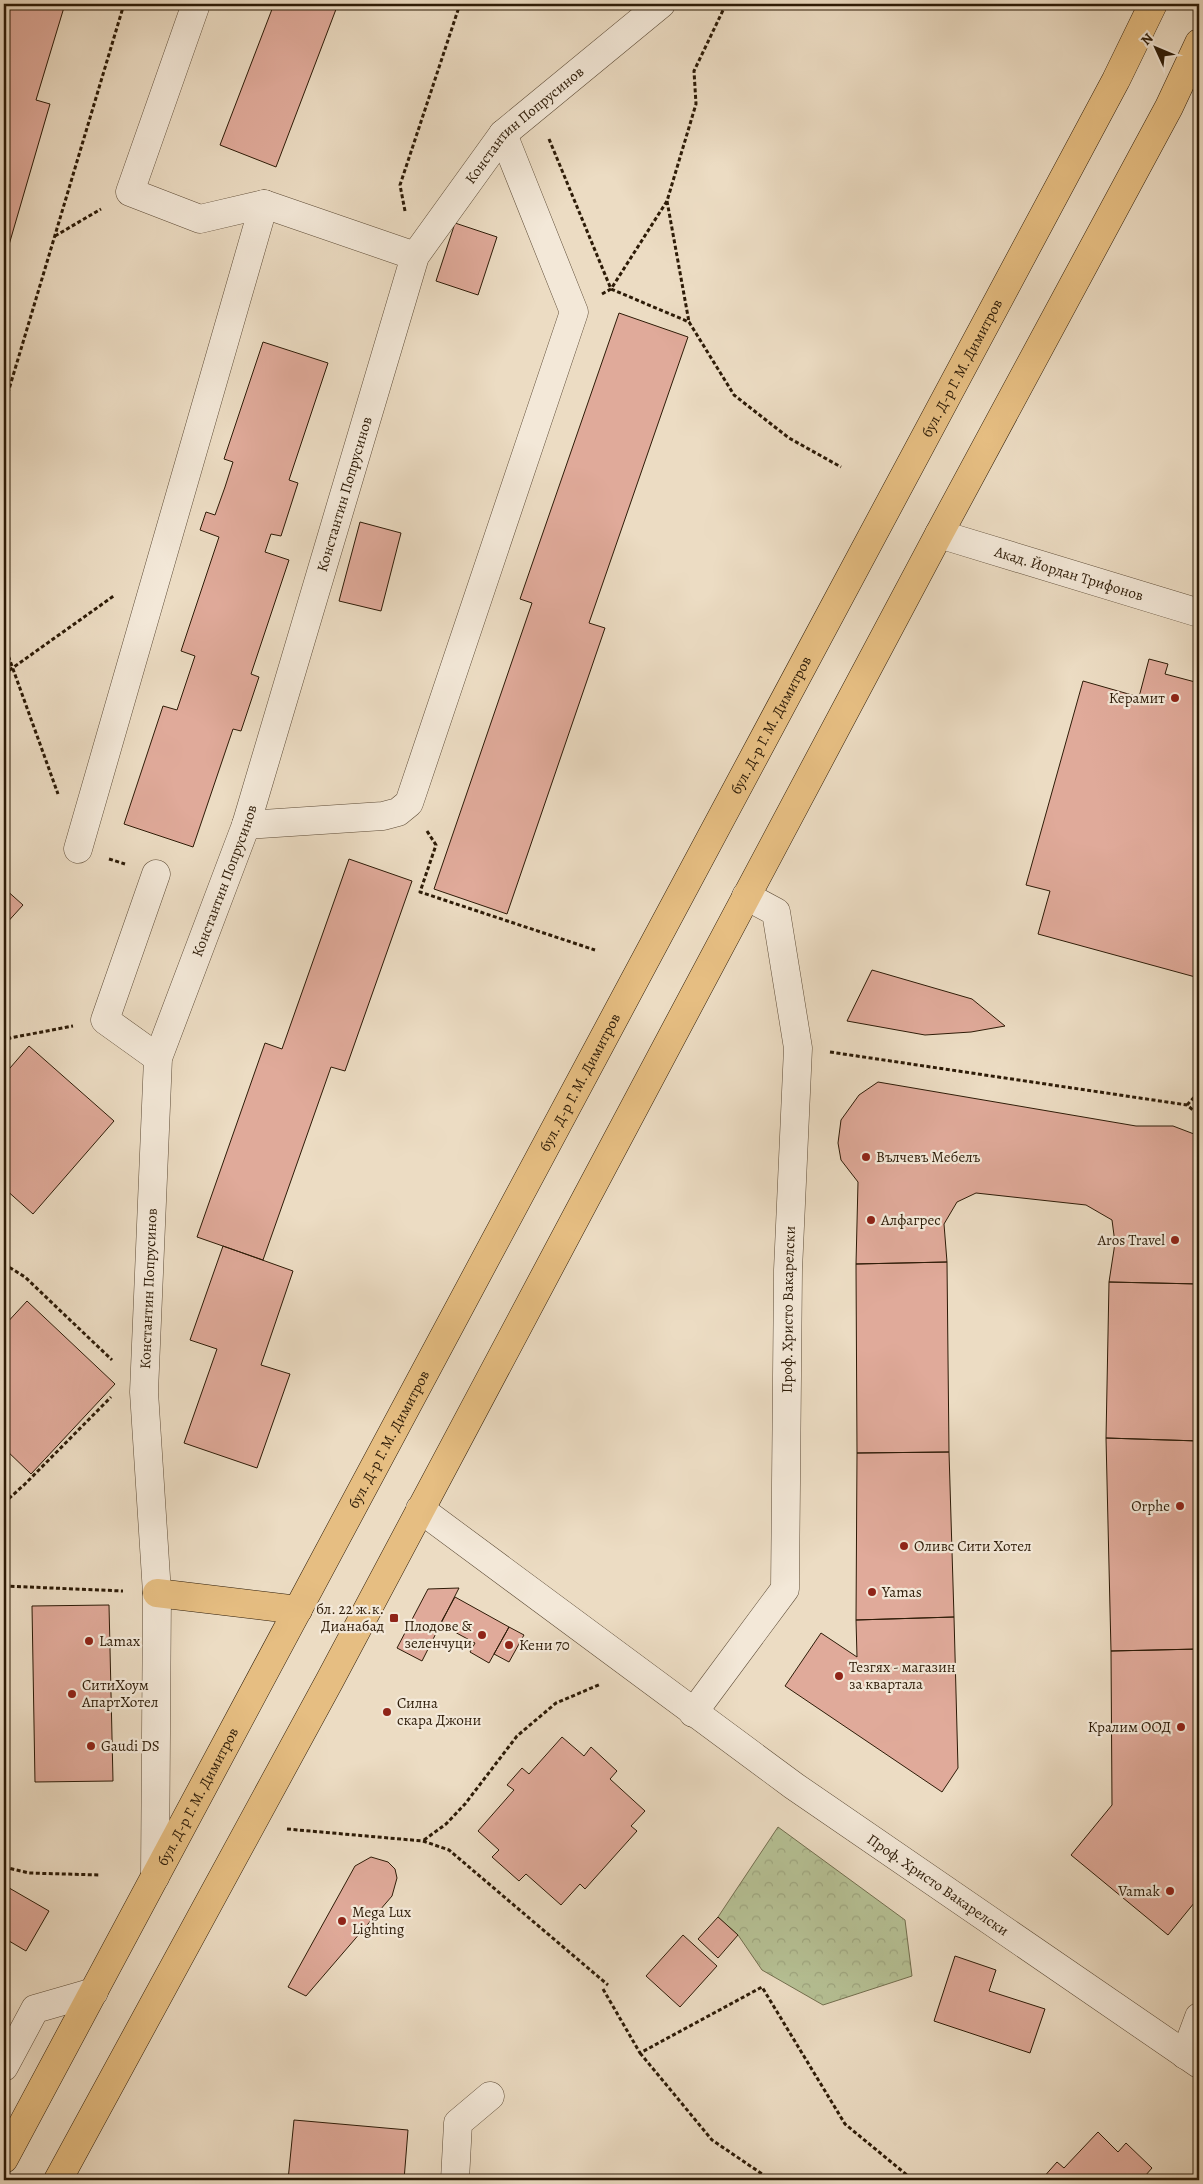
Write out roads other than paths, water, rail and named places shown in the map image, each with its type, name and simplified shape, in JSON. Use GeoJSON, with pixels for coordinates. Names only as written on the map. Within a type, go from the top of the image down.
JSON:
{"type":"FeatureCollection","features":[{"type":"Feature","properties":{"kind":"main road","name":"бул. Д-р Г. М. Димитров"},"geometry":{"type":"LineString","coordinates":[[4,2159],[1116,80],[1154,4]]}},
{"type":"Feature","properties":{"kind":"main road"},"geometry":{"type":"LineString","coordinates":[[58,2180],[330,1680],[939,534],[1169,107],[1199,43]]}},
{"type":"Feature","properties":{"kind":"main road"},"geometry":{"type":"LineString","coordinates":[[157,1593],[298,1610]]}},
{"type":"Feature","properties":{"kind":"street"},"geometry":{"type":"LineString","coordinates":[[196,4],[130,192],[200,219],[264,204],[415,256]]}},
{"type":"Feature","properties":{"kind":"street","name":"Константин Попрусинов"},"geometry":{"type":"LineString","coordinates":[[155,1876],[157,1593],[144,1392],[158,1058],[246,825],[415,256],[503,134],[661,4]]}},
{"type":"Feature","properties":{"kind":"street"},"geometry":{"type":"LineString","coordinates":[[246,825],[383,816],[398,812],[409,803],[574,312],[503,134]]}},
{"type":"Feature","properties":{"kind":"street"},"geometry":{"type":"LineString","coordinates":[[78,849],[264,204]]}},
{"type":"Feature","properties":{"kind":"street","name":"Акад. Йордан Трифонов"},"geometry":{"type":"LineString","coordinates":[[939,534],[1199,613]]}},
{"type":"Feature","properties":{"kind":"street"},"geometry":{"type":"LineString","coordinates":[[156,874],[105,1020],[158,1058]]}},
{"type":"Feature","properties":{"kind":"street","name":"Проф. Христо Вакарелски"},"geometry":{"type":"LineString","coordinates":[[693,1714],[785,1589],[788,1270],[798,1048],[776,912],[746,896]]}},
{"type":"Feature","properties":{"kind":"street","name":"Проф. Христо Вакарелски"},"geometry":{"type":"LineString","coordinates":[[420,1509],[693,1714],[794,1786],[1192,2059],[1199,2078]]}},
{"type":"Feature","properties":{"kind":"street"},"geometry":{"type":"LineString","coordinates":[[4,2067],[34,2010],[94,1992]]}},
{"type":"Feature","properties":{"kind":"street"},"geometry":{"type":"LineString","coordinates":[[1192,2059],[1199,2017]]}},
{"type":"Feature","properties":{"kind":"street"},"geometry":{"type":"LineString","coordinates":[[454,2180],[458,2123],[490,2096]]}},
{"type":"Feature","properties":{"kind":"place","name":"Керамит"},"geometry":{"type":"Point","coordinates":[1175,698]}},
{"type":"Feature","properties":{"kind":"place","name":"Вълчевъ Мебелъ"},"geometry":{"type":"Point","coordinates":[866,1157]}},
{"type":"Feature","properties":{"kind":"place","name":"Алфагрес"},"geometry":{"type":"Point","coordinates":[871,1220]}},
{"type":"Feature","properties":{"kind":"place","name":"Aros Travel"},"geometry":{"type":"Point","coordinates":[1175,1240]}},
{"type":"Feature","properties":{"kind":"place","name":"Orphe"},"geometry":{"type":"Point","coordinates":[1180,1506]}},
{"type":"Feature","properties":{"kind":"place","name":"Оливс Сити Хотел"},"geometry":{"type":"Point","coordinates":[904,1546]}},
{"type":"Feature","properties":{"kind":"place","name":"Yamas"},"geometry":{"type":"Point","coordinates":[872,1592]}},
{"type":"Feature","properties":{"kind":"place","name":"бл. 22 ж.к. Дианабад"},"geometry":{"type":"Point","coordinates":[394,1618]}},
{"type":"Feature","properties":{"kind":"place","name":"Плодове & зеленчуци"},"geometry":{"type":"Point","coordinates":[482,1635]}},
{"type":"Feature","properties":{"kind":"place","name":"Lamax"},"geometry":{"type":"Point","coordinates":[89,1641]}},
{"type":"Feature","properties":{"kind":"place","name":"Кени 70"},"geometry":{"type":"Point","coordinates":[509,1645]}},
{"type":"Feature","properties":{"kind":"place","name":"Тезгях - магазин за квартала"},"geometry":{"type":"Point","coordinates":[839,1676]}},
{"type":"Feature","properties":{"kind":"place","name":"СитиХоум АпартХотел"},"geometry":{"type":"Point","coordinates":[72,1694]}},
{"type":"Feature","properties":{"kind":"place","name":"Силна скара Джони"},"geometry":{"type":"Point","coordinates":[387,1712]}},
{"type":"Feature","properties":{"kind":"place","name":"Кралим ООД"},"geometry":{"type":"Point","coordinates":[1181,1727]}},
{"type":"Feature","properties":{"kind":"place","name":"Gaudi DS"},"geometry":{"type":"Point","coordinates":[91,1746]}},
{"type":"Feature","properties":{"kind":"place","name":"Vamak"},"geometry":{"type":"Point","coordinates":[1170,1891]}},
{"type":"Feature","properties":{"kind":"place","name":"Mega Lux Lighting"},"geometry":{"type":"Point","coordinates":[342,1921]}}]}
